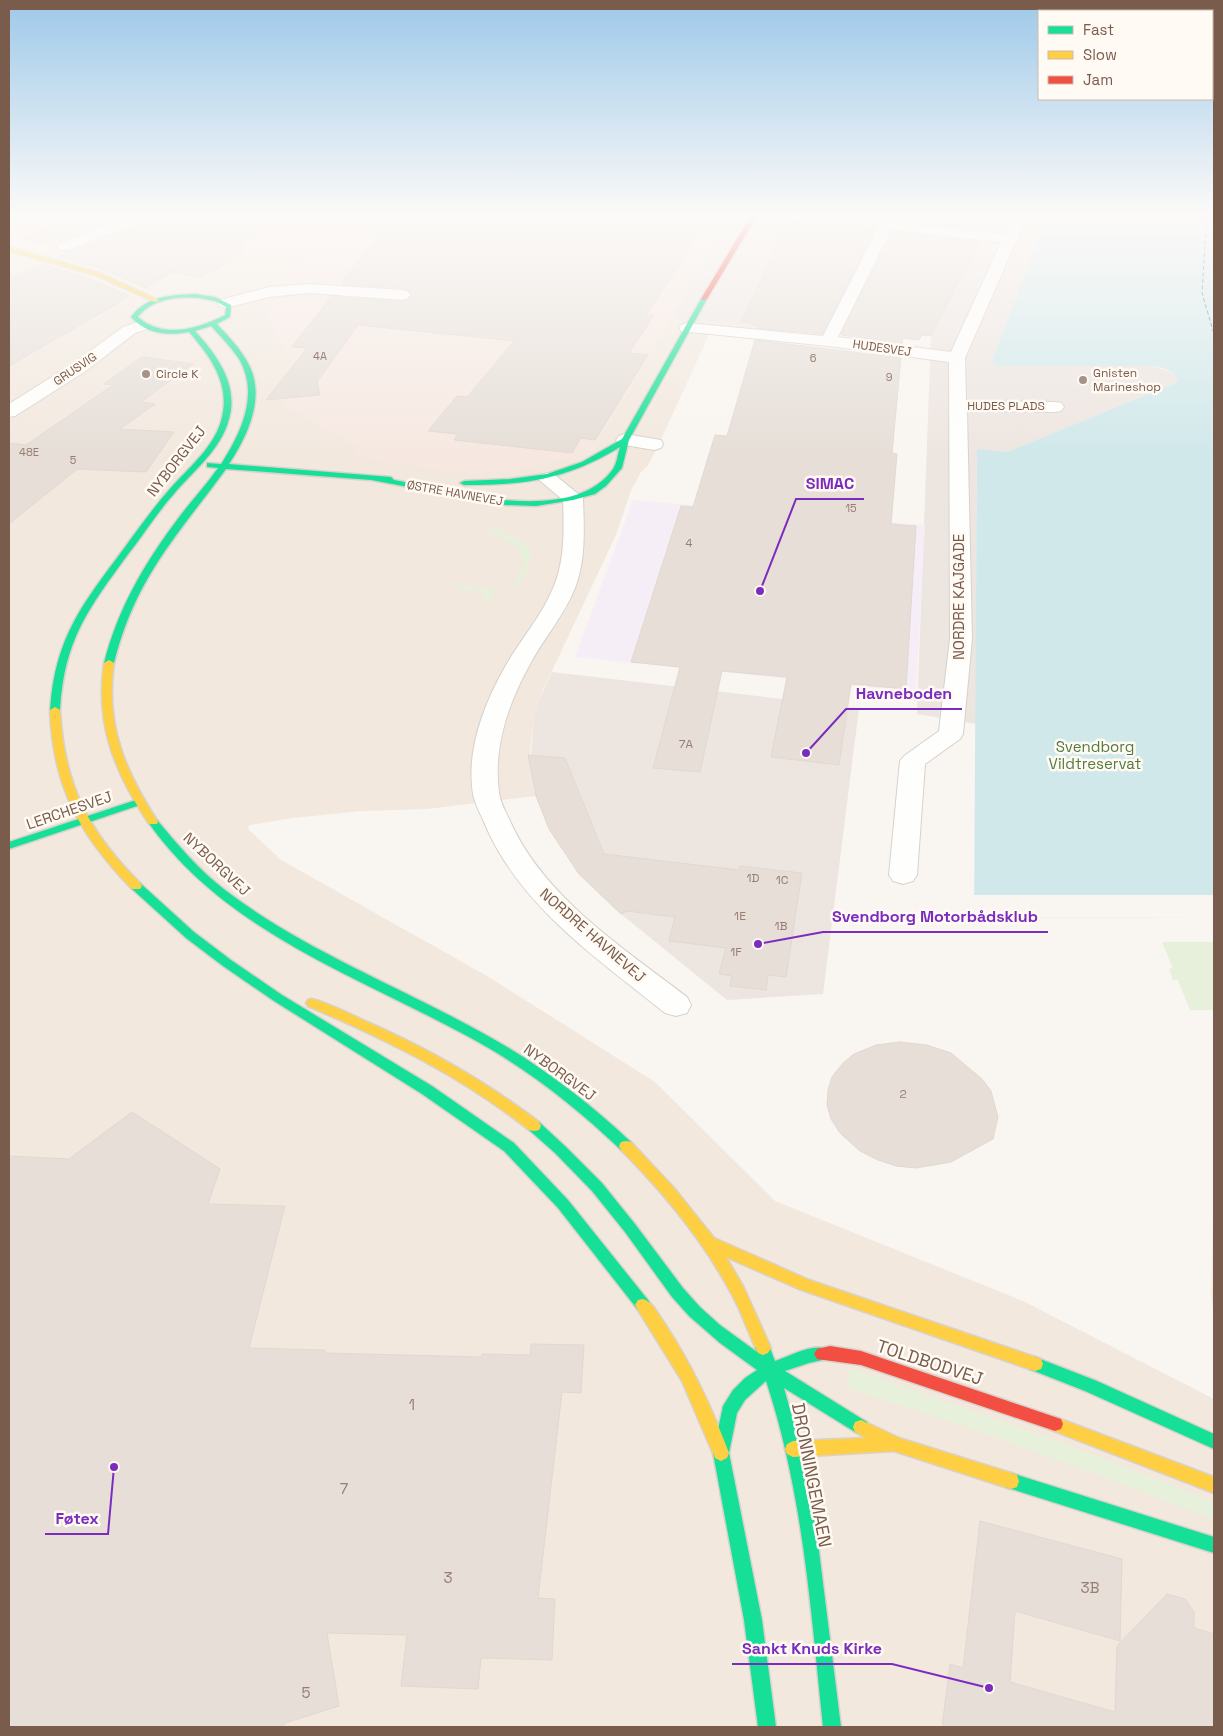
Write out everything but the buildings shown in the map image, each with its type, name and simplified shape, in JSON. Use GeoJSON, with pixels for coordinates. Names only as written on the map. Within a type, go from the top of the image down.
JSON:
{"type":"FeatureCollection","features":[{"type":"Feature","properties":{"kind":"street"},"geometry":{"type":"LineString","coordinates":[[144,295],[157,301]]}},
{"type":"Feature","properties":{"kind":"street"},"geometry":{"type":"LineString","coordinates":[[225,302],[253,295]]}},
{"type":"Feature","properties":{"kind":"street","name":"ØSTRE HAVNEVEJ"},"geometry":{"type":"LineString","coordinates":[[373,478],[505,503],[536,504],[572,498],[592,492],[612,476],[618,468],[625,440],[707,295]]}},
{"type":"Feature","properties":{"kind":"street"},"geometry":{"type":"LineString","coordinates":[[828,341],[851,295]]}},
{"type":"Feature","properties":{"kind":"street"},"geometry":{"type":"LineString","coordinates":[[957,358],[985,295]]}},
{"type":"Feature","properties":{"kind":"street"},"geometry":{"type":"LineString","coordinates":[[195,296],[225,302],[229,306],[228,316],[213,324],[190,330],[162,331],[141,326],[134,318],[135,313],[140,308],[157,301],[195,296]]}},
{"type":"Feature","properties":{"kind":"street","name":"NYBORGVEJ"},"geometry":{"type":"LineString","coordinates":[[213,324],[242,358],[251,382],[250,407],[238,441],[225,466],[194,504],[140,579],[119,621],[107,659],[105,696],[112,745],[139,802],[187,860],[240,906],[271,928],[473,1032],[531,1068],[576,1101],[611,1131],[672,1195],[710,1243],[741,1294],[770,1370]]}},
{"type":"Feature","properties":{"kind":"street","name":"GRUSVIG"},"geometry":{"type":"LineString","coordinates":[[9,412],[80,367],[128,330],[141,326]]}},
{"type":"Feature","properties":{"kind":"street","name":"HUDESVEJ"},"geometry":{"type":"LineString","coordinates":[[687,328],[828,341],[957,358]]}},
{"type":"Feature","properties":{"kind":"street","name":"NYBORGVEJ"},"geometry":{"type":"LineString","coordinates":[[190,330],[218,362],[227,386],[226,418],[214,440],[163,502],[84,608],[66,645],[60,666],[55,702],[56,749],[63,775],[83,821],[113,861],[141,892],[204,946],[240,972],[419,1085],[510,1148],[581,1225],[625,1280],[662,1332],[687,1372],[704,1407],[721,1453]]}},
{"type":"Feature","properties":{"kind":"street","name":"NORDRE KAJGADE"},"geometry":{"type":"LineString","coordinates":[[903,875],[913,761],[951,734],[961,638],[957,358]]}},
{"type":"Feature","properties":{"kind":"street","name":"HUDES PLADS"},"geometry":{"type":"LineString","coordinates":[[957,406],[1055,406]]}},
{"type":"Feature","properties":{"kind":"street","name":"ØSTRE HAVNEVEJ"},"geometry":{"type":"LineString","coordinates":[[196,464],[373,478],[487,483],[548,479],[578,469],[625,440]]}},
{"type":"Feature","properties":{"kind":"street"},"geometry":{"type":"LineString","coordinates":[[625,440],[654,444]]}},
{"type":"Feature","properties":{"kind":"street"},"geometry":{"type":"LineString","coordinates":[[548,479],[572,498]]}},
{"type":"Feature","properties":{"kind":"street","name":"NORDRE HAVNEVEJ"},"geometry":{"type":"LineString","coordinates":[[572,498],[574,543],[564,588],[520,660],[498,705],[490,728],[485,761],[486,794],[504,841],[526,875],[553,904],[635,974],[676,1005]]}},
{"type":"Feature","properties":{"kind":"street","name":"LERCHESVEJ"},"geometry":{"type":"LineString","coordinates":[[9,846],[139,802]]}},
{"type":"Feature","properties":{"kind":"street","name":"NYBORGVEJ"},"geometry":{"type":"LineString","coordinates":[[240,972],[420,1051],[501,1100],[541,1131],[603,1195],[686,1301],[710,1326],[770,1370]]}},
{"type":"Feature","properties":{"kind":"street","name":"TOLDBODVEJ"},"geometry":{"type":"LineString","coordinates":[[710,1243],[804,1285],[1036,1364],[1214,1442]]}},
{"type":"Feature","properties":{"kind":"street","name":"TOLDBODVEJ"},"geometry":{"type":"LineString","coordinates":[[770,1370],[809,1356],[830,1353],[861,1358],[1021,1411],[1214,1484]]}},
{"type":"Feature","properties":{"kind":"street"},"geometry":{"type":"LineString","coordinates":[[767,1727],[753,1620],[721,1453],[730,1411],[739,1395],[751,1383],[770,1370],[862,1429],[896,1444],[1214,1545]]}},
{"type":"Feature","properties":{"kind":"street","name":"DRONNINGEMAEN"},"geometry":{"type":"LineString","coordinates":[[770,1370],[783,1409],[793,1449],[824,1647],[832,1727]]}},
{"type":"Feature","properties":{"kind":"street"},"geometry":{"type":"LineString","coordinates":[[793,1449],[896,1444]]}},
{"type":"Feature","properties":{"kind":"shaded area"},"geometry":{"type":"Polygon","coordinates":[[[9,295],[964,295],[919,340],[713,326],[659,444],[648,465],[641,472],[631,490],[616,535],[543,690],[534,717],[530,751],[530,766],[536,796],[427,809],[361,811],[293,818],[250,825],[247,828],[281,860],[487,976],[655,1082],[775,1201],[1023,1301],[1214,1399],[1214,1727],[9,1727],[9,295]]]}},
{"type":"Feature","properties":{"kind":"shaded area"},"geometry":{"type":"Polygon","coordinates":[[[271,295],[684,295],[592,454],[509,471],[476,473],[448,471],[351,456],[358,448],[287,407],[283,369],[293,363],[269,320],[271,295]]]}},
{"type":"Feature","properties":{"kind":"shaded area"},"geometry":{"type":"Polygon","coordinates":[[[685,295],[1017,295],[991,363],[997,366],[1152,366],[1171,372],[1177,376],[1178,380],[1175,383],[1007,452],[977,450],[976,724],[917,714],[931,336],[922,335],[919,340],[672,319],[685,295]]]}},
{"type":"Feature","properties":{"kind":"shaded area"},"geometry":{"type":"Polygon","coordinates":[[[633,500],[925,525],[916,692],[575,657],[633,500]]]}},
{"type":"Feature","properties":{"kind":"shaded area"},"geometry":{"type":"Polygon","coordinates":[[[552,672],[859,708],[823,994],[727,1000],[621,914],[579,874],[549,829],[536,796],[530,766],[534,717],[552,672]]]}},
{"type":"Feature","properties":{"kind":"shaded area"},"geometry":{"type":"Polygon","coordinates":[[[1214,1177],[1214,1320],[1211,1295],[1214,1177]]]}},
{"type":"Feature","properties":{"kind":"green space"},"geometry":{"type":"Polygon","coordinates":[[[497,528],[519,540],[529,550],[531,556],[529,564],[518,587],[513,587],[525,564],[517,547],[499,536],[484,532],[497,528]]]}},
{"type":"Feature","properties":{"kind":"green space"},"geometry":{"type":"Polygon","coordinates":[[[454,584],[496,589],[491,599],[485,600],[482,598],[484,592],[455,588],[454,584]]]}},
{"type":"Feature","properties":{"kind":"green space"},"geometry":{"type":"Polygon","coordinates":[[[1162,942],[1214,942],[1214,1010],[1190,1010],[1178,980],[1173,980],[1169,969],[1173,968],[1162,942]]]}},
{"type":"Feature","properties":{"kind":"green space"},"geometry":{"type":"Polygon","coordinates":[[[850,1368],[1061,1442],[1214,1502],[1214,1520],[1032,1451],[846,1388],[850,1368]]]}},
{"type":"Feature","properties":{"kind":"water","name":"Svendborg Vildtreservat"},"geometry":{"type":"Polygon","coordinates":[[[1017,295],[1214,295],[1214,917],[974,918],[977,449],[1007,452],[1175,383],[1178,380],[1171,371],[1152,366],[997,366],[991,363],[1017,295]]]}},
{"type":"Feature","properties":{"kind":"pier"},"geometry":{"type":"Polygon","coordinates":[[[974,895],[1214,895],[1214,917],[974,918],[974,895]]]}},
{"type":"Feature","properties":{"kind":"ferry route"},"geometry":{"type":"LineString","coordinates":[[1203,295],[1214,334]]}},
{"type":"Feature","properties":{"kind":"traffic: fast"},"geometry":{"type":"LineString","coordinates":[[195,296],[213,299],[229,306],[228,316],[206,326],[180,332],[154,330],[143,325],[134,317],[146,305],[161,299],[195,296]]}},
{"type":"Feature","properties":{"kind":"traffic: fast"},"geometry":{"type":"LineString","coordinates":[[373,478],[505,503],[536,504],[573,498],[592,492],[603,484],[618,468],[625,440],[704,299]]}},
{"type":"Feature","properties":{"kind":"traffic: fast"},"geometry":{"type":"LineString","coordinates":[[109,663],[125,613],[142,577],[172,533],[227,462],[243,433],[248,417],[251,401],[251,384],[246,367],[237,351],[213,324]]}},
{"type":"Feature","properties":{"kind":"traffic: fast"},"geometry":{"type":"LineString","coordinates":[[55,710],[61,665],[67,646],[84,610],[158,508],[206,453],[221,431],[226,419],[228,395],[222,374],[205,346],[190,330]]}},
{"type":"Feature","properties":{"kind":"traffic: fast"},"geometry":{"type":"LineString","coordinates":[[464,483],[510,482],[549,476],[585,463],[625,440]]}},
{"type":"Feature","properties":{"kind":"traffic: fast"},"geometry":{"type":"LineString","coordinates":[[210,465],[391,479]]}},
{"type":"Feature","properties":{"kind":"traffic: fast"},"geometry":{"type":"LineString","coordinates":[[9,846],[139,802]]}},
{"type":"Feature","properties":{"kind":"traffic: fast"},"geometry":{"type":"LineString","coordinates":[[153,822],[184,859],[220,892],[259,920],[301,945],[475,1034],[516,1058],[573,1099],[626,1146]]}},
{"type":"Feature","properties":{"kind":"traffic: fast"},"geometry":{"type":"LineString","coordinates":[[136,886],[190,935],[227,963],[278,998],[427,1090],[509,1147],[563,1204],[643,1305]]}},
{"type":"Feature","properties":{"kind":"traffic: fast"},"geometry":{"type":"LineString","coordinates":[[534,1126],[560,1149],[597,1187],[685,1301],[705,1321],[770,1370],[826,1407],[861,1427]]}},
{"type":"Feature","properties":{"kind":"traffic: fast"},"geometry":{"type":"LineString","coordinates":[[763,1348],[778,1392],[790,1438],[809,1535],[832,1727]]}},
{"type":"Feature","properties":{"kind":"traffic: fast"},"geometry":{"type":"LineString","coordinates":[[767,1727],[753,1620],[721,1453],[729,1411],[739,1395],[751,1383],[770,1370],[809,1356],[822,1354]]}},
{"type":"Feature","properties":{"kind":"traffic: fast"},"geometry":{"type":"LineString","coordinates":[[1035,1364],[1091,1386],[1214,1442]]}},
{"type":"Feature","properties":{"kind":"traffic: fast"},"geometry":{"type":"LineString","coordinates":[[1011,1481],[1214,1545]]}},
{"type":"Feature","properties":{"kind":"traffic: slow"},"geometry":{"type":"LineString","coordinates":[[144,295],[157,301]]}},
{"type":"Feature","properties":{"kind":"traffic: slow"},"geometry":{"type":"LineString","coordinates":[[109,663],[106,705],[114,747],[131,786],[153,822]]}},
{"type":"Feature","properties":{"kind":"traffic: slow"},"geometry":{"type":"LineString","coordinates":[[55,710],[56,736],[60,760],[76,807],[102,849],[136,886]]}},
{"type":"Feature","properties":{"kind":"traffic: slow"},"geometry":{"type":"LineString","coordinates":[[312,1003],[371,1028],[428,1056],[483,1088],[534,1126]]}},
{"type":"Feature","properties":{"kind":"traffic: slow"},"geometry":{"type":"LineString","coordinates":[[626,1146],[689,1215],[723,1264],[738,1290],[763,1348]]}},
{"type":"Feature","properties":{"kind":"traffic: slow"},"geometry":{"type":"LineString","coordinates":[[710,1243],[804,1285],[1035,1364]]}},
{"type":"Feature","properties":{"kind":"traffic: slow"},"geometry":{"type":"LineString","coordinates":[[643,1305],[688,1376],[721,1453]]}},
{"type":"Feature","properties":{"kind":"traffic: slow"},"geometry":{"type":"LineString","coordinates":[[1055,1424],[1214,1485]]}},
{"type":"Feature","properties":{"kind":"traffic: slow"},"geometry":{"type":"LineString","coordinates":[[861,1427],[896,1444],[1011,1481]]}},
{"type":"Feature","properties":{"kind":"traffic: slow"},"geometry":{"type":"LineString","coordinates":[[793,1449],[891,1444]]}},
{"type":"Feature","properties":{"kind":"traffic: jam"},"geometry":{"type":"LineString","coordinates":[[704,299],[706,295]]}},
{"type":"Feature","properties":{"kind":"traffic: jam"},"geometry":{"type":"LineString","coordinates":[[822,1354],[830,1353],[861,1358],[1055,1424]]}},
{"type":"Feature","properties":{"kind":"place","name":"Circle K"},"geometry":{"type":"Point","coordinates":[146,374]}},
{"type":"Feature","properties":{"kind":"place","name":"Gnisten Marineshop"},"geometry":{"type":"Point","coordinates":[1083,380]}},
{"type":"Feature","properties":{"kind":"place","name":"SIMAC"},"geometry":{"type":"Point","coordinates":[760,591]}},
{"type":"Feature","properties":{"kind":"place","name":"Havneboden"},"geometry":{"type":"Point","coordinates":[806,753]}},
{"type":"Feature","properties":{"kind":"place","name":"Svendborg Motorbådsklub"},"geometry":{"type":"Point","coordinates":[758,944]}},
{"type":"Feature","properties":{"kind":"place","name":"Føtex"},"geometry":{"type":"Point","coordinates":[114,1467]}},
{"type":"Feature","properties":{"kind":"place","name":"Sankt Knuds Kirke"},"geometry":{"type":"Point","coordinates":[989,1688]}}]}
